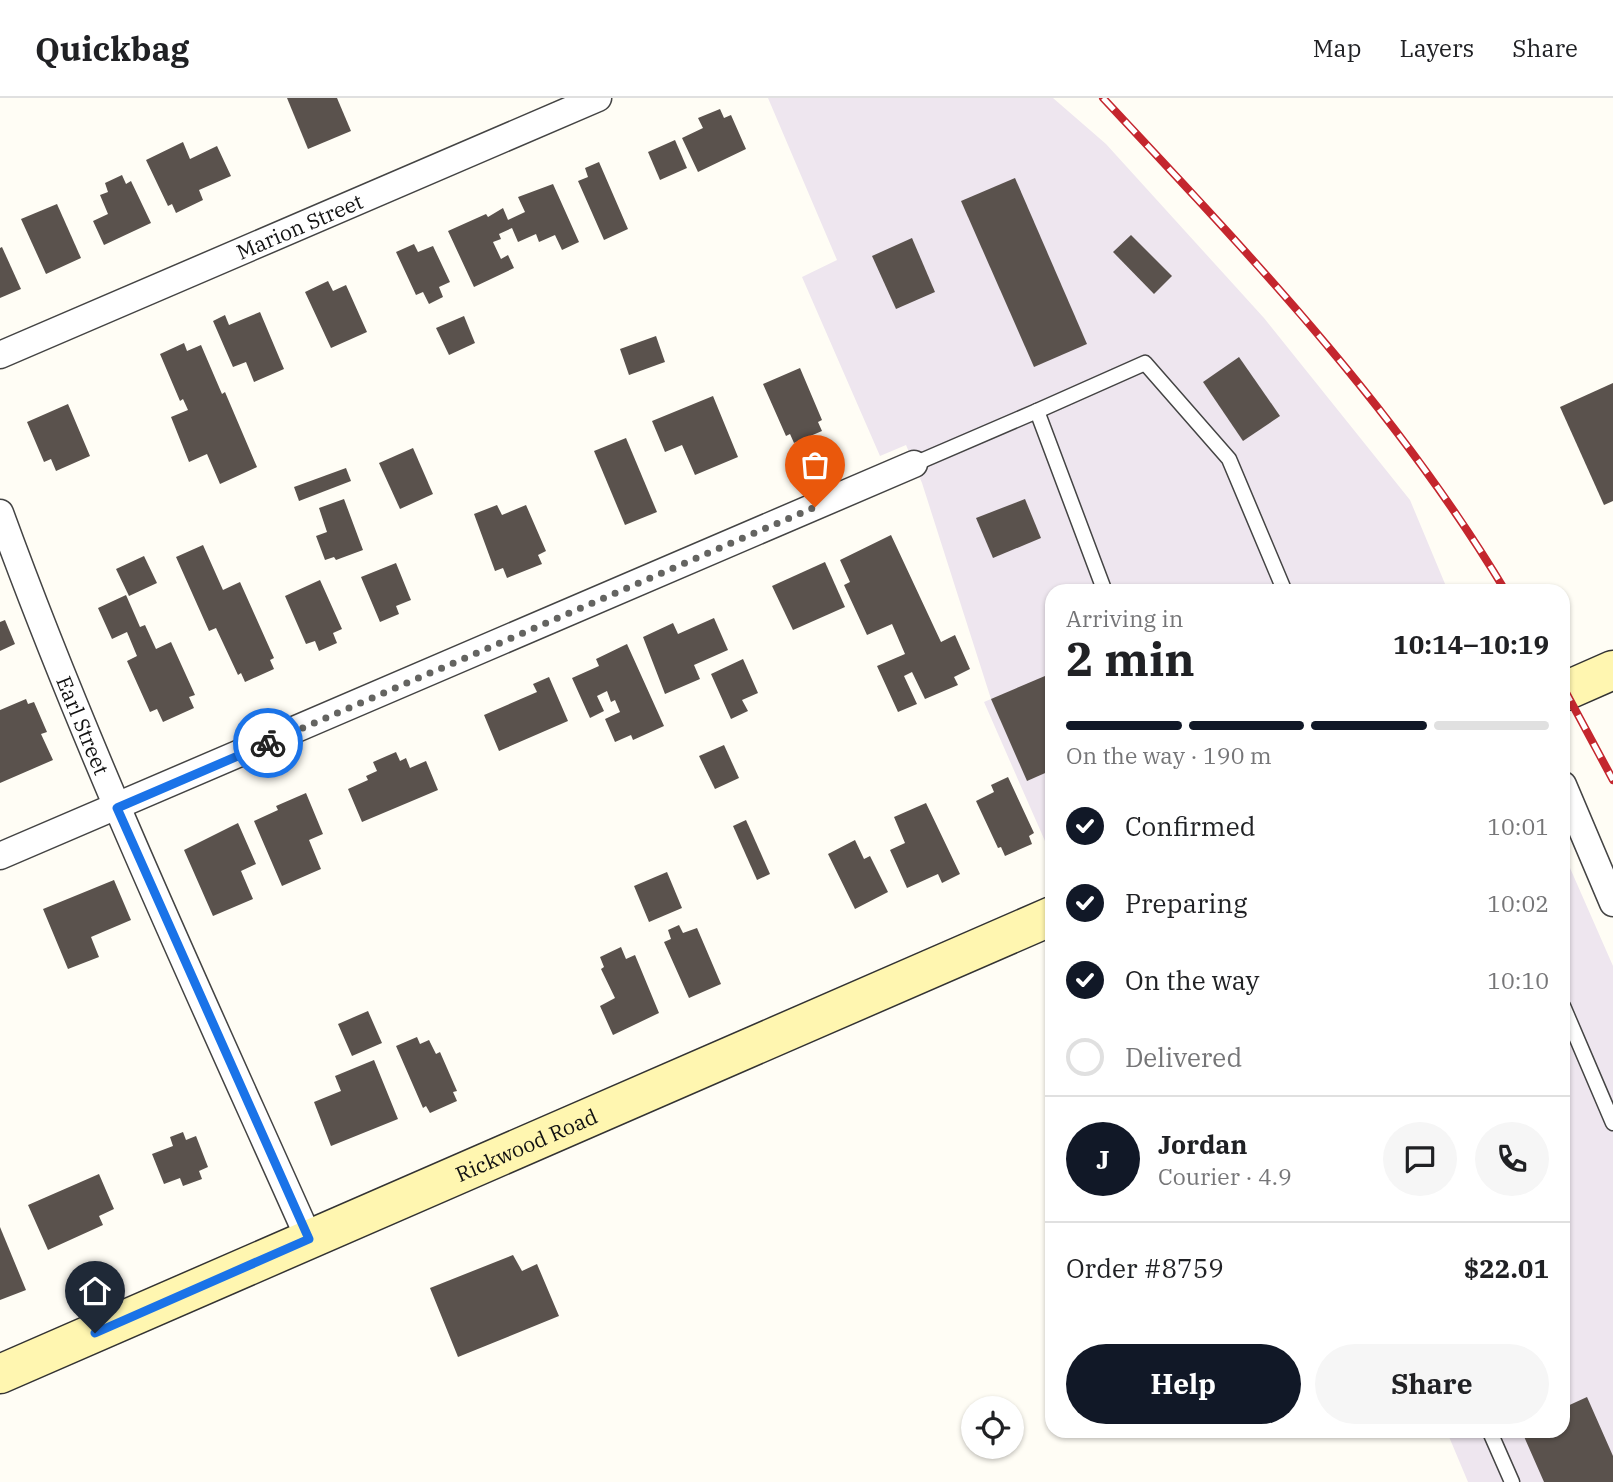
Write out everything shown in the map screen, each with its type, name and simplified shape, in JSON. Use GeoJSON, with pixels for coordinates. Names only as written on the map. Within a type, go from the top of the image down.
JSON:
{"type":"FeatureCollection","features":[{"type":"Feature","properties":{"kind":"main road"},"geometry":{"type":"LineString","coordinates":[[1570,689],[1613,670]]}},
{"type":"Feature","properties":{"kind":"main road","name":"Rickwood Road"},"geometry":{"type":"LineString","coordinates":[[0,1374],[1045,919]]}},
{"type":"Feature","properties":{"kind":"street","name":"Marion Street"},"geometry":{"type":"LineString","coordinates":[[0,355],[598,98]]}},
{"type":"Feature","properties":{"kind":"street"},"geometry":{"type":"LineString","coordinates":[[0,856],[915,464]]}},
{"type":"Feature","properties":{"kind":"street","name":"Earl Street"},"geometry":{"type":"LineString","coordinates":[[0,513],[40,623],[117,808],[309,1239]]}},
{"type":"Feature","properties":{"kind":"street"},"geometry":{"type":"LineString","coordinates":[[1570,802],[1613,903]]}},
{"type":"Feature","properties":{"kind":"lane"},"geometry":{"type":"LineString","coordinates":[[915,464],[1145,363],[1229,459],[1282,584]]}},
{"type":"Feature","properties":{"kind":"lane"},"geometry":{"type":"LineString","coordinates":[[1037,411],[1102,584]]}},
{"type":"Feature","properties":{"kind":"lane"},"geometry":{"type":"LineString","coordinates":[[1570,1023],[1613,1124]]}},
{"type":"Feature","properties":{"kind":"lane"},"geometry":{"type":"LineString","coordinates":[[1493,1438],[1512,1482]]}},
{"type":"Feature","properties":{"kind":"shaded area"},"geometry":{"type":"Polygon","coordinates":[[[768,98],[1053,98],[1106,144],[1264,318],[1410,500],[1445,584],[1045,584],[1045,841],[984,702],[991,699],[922,483],[906,445],[880,456],[802,277],[837,260],[768,98]]]}},
{"type":"Feature","properties":{"kind":"shaded area"},"geometry":{"type":"Polygon","coordinates":[[[1570,868],[1613,966],[1613,1482],[1468,1482],[1450,1438],[1570,1438],[1570,868]]]}},
{"type":"Feature","properties":{"kind":"building"},"geometry":{"type":"Polygon","coordinates":[[[287,98],[337,98],[351,131],[308,149],[287,98]]]}},
{"type":"Feature","properties":{"kind":"building"},"geometry":{"type":"Polygon","coordinates":[[[720,109],[724,118],[731,115],[746,149],[698,172],[682,138],[703,128],[698,118],[720,109]]]}},
{"type":"Feature","properties":{"kind":"building"},"geometry":{"type":"Polygon","coordinates":[[[675,140],[687,168],[660,180],[648,152],[675,140]]]}},
{"type":"Feature","properties":{"kind":"building"},"geometry":{"type":"Polygon","coordinates":[[[183,142],[190,159],[217,146],[231,176],[199,190],[203,200],[176,213],[172,204],[168,206],[146,160],[183,142]]]}},
{"type":"Feature","properties":{"kind":"building"},"geometry":{"type":"Polygon","coordinates":[[[599,162],[628,229],[604,240],[578,181],[588,177],[585,168],[599,162]]]}},
{"type":"Feature","properties":{"kind":"building"},"geometry":{"type":"Polygon","coordinates":[[[122,175],[126,184],[131,181],[151,223],[104,245],[93,221],[108,214],[100,195],[108,192],[105,183],[122,175]]]}},
{"type":"Feature","properties":{"kind":"building"},"geometry":{"type":"Polygon","coordinates":[[[1015,178],[1087,344],[1034,367],[961,201],[1015,178]]]}},
{"type":"Feature","properties":{"kind":"building"},"geometry":{"type":"Polygon","coordinates":[[[553,184],[579,242],[562,250],[555,235],[539,242],[536,234],[518,242],[512,228],[499,234],[501,239],[493,242],[501,259],[508,255],[514,268],[474,287],[448,231],[486,214],[488,217],[503,208],[508,220],[525,212],[518,197],[553,184]]]}},
{"type":"Feature","properties":{"kind":"building"},"geometry":{"type":"Polygon","coordinates":[[[57,204],[81,258],[46,274],[21,219],[57,204]]]}},
{"type":"Feature","properties":{"kind":"building"},"geometry":{"type":"Polygon","coordinates":[[[1131,235],[1172,276],[1154,294],[1113,252],[1131,235]]]}},
{"type":"Feature","properties":{"kind":"building"},"geometry":{"type":"Polygon","coordinates":[[[912,238],[935,292],[896,309],[872,256],[912,238]]]}},
{"type":"Feature","properties":{"kind":"building"},"geometry":{"type":"Polygon","coordinates":[[[414,244],[418,252],[433,246],[450,282],[439,287],[443,297],[429,304],[423,292],[416,295],[396,252],[414,244]]]}},
{"type":"Feature","properties":{"kind":"building"},"geometry":{"type":"Polygon","coordinates":[[[2,247],[21,289],[0,298],[0,248],[2,247]]]}},
{"type":"Feature","properties":{"kind":"building"},"geometry":{"type":"Polygon","coordinates":[[[328,281],[333,291],[346,285],[367,332],[331,348],[305,292],[328,281]]]}},
{"type":"Feature","properties":{"kind":"building"},"geometry":{"type":"Polygon","coordinates":[[[260,312],[284,369],[254,382],[246,362],[233,367],[213,321],[225,315],[229,325],[260,312]]]}},
{"type":"Feature","properties":{"kind":"building"},"geometry":{"type":"Polygon","coordinates":[[[464,316],[475,343],[449,355],[436,328],[464,316]]]}},
{"type":"Feature","properties":{"kind":"building"},"geometry":{"type":"Polygon","coordinates":[[[656,336],[665,362],[629,375],[620,349],[656,336]]]}},
{"type":"Feature","properties":{"kind":"building"},"geometry":{"type":"Polygon","coordinates":[[[184,343],[187,351],[201,345],[222,394],[225,392],[257,467],[220,484],[207,454],[189,462],[171,417],[188,410],[183,399],[180,401],[160,354],[184,343]]]}},
{"type":"Feature","properties":{"kind":"building"},"geometry":{"type":"Polygon","coordinates":[[[1239,357],[1280,416],[1243,441],[1203,382],[1239,357]]]}},
{"type":"Feature","properties":{"kind":"building"},"geometry":{"type":"Polygon","coordinates":[[[800,368],[822,420],[818,422],[822,431],[794,443],[790,434],[786,436],[763,384],[800,368]]]}},
{"type":"Feature","properties":{"kind":"building"},"geometry":{"type":"Polygon","coordinates":[[[1613,383],[1613,501],[1604,505],[1560,407],[1613,383]]]}},
{"type":"Feature","properties":{"kind":"building"},"geometry":{"type":"Polygon","coordinates":[[[713,396],[738,457],[695,475],[682,445],[665,452],[652,421],[713,396]]]}},
{"type":"Feature","properties":{"kind":"building"},"geometry":{"type":"Polygon","coordinates":[[[68,404],[90,456],[56,471],[51,459],[44,462],[27,422],[68,404]]]}},
{"type":"Feature","properties":{"kind":"building"},"geometry":{"type":"Polygon","coordinates":[[[626,438],[657,512],[625,525],[594,451],[626,438]]]}},
{"type":"Feature","properties":{"kind":"building"},"geometry":{"type":"Polygon","coordinates":[[[413,448],[433,494],[400,509],[379,463],[413,448]]]}},
{"type":"Feature","properties":{"kind":"building"},"geometry":{"type":"Polygon","coordinates":[[[346,468],[351,481],[299,501],[294,487],[346,468]]]}},
{"type":"Feature","properties":{"kind":"building"},"geometry":{"type":"Polygon","coordinates":[[[344,499],[363,550],[336,560],[334,557],[325,560],[316,536],[327,532],[319,508],[344,499]]]}},
{"type":"Feature","properties":{"kind":"building"},"geometry":{"type":"Polygon","coordinates":[[[1025,499],[1041,538],[993,558],[976,518],[1025,499]]]}},
{"type":"Feature","properties":{"kind":"building"},"geometry":{"type":"Polygon","coordinates":[[[497,505],[502,515],[526,505],[546,551],[538,555],[542,564],[507,578],[503,568],[495,571],[474,514],[497,505]]]}},
{"type":"Feature","properties":{"kind":"building"},"geometry":{"type":"Polygon","coordinates":[[[891,535],[941,642],[955,635],[970,669],[954,677],[958,685],[925,699],[912,672],[904,676],[917,704],[898,712],[877,666],[905,654],[892,624],[867,635],[844,585],[850,582],[840,560],[891,535]]]}},
{"type":"Feature","properties":{"kind":"building"},"geometry":{"type":"Polygon","coordinates":[[[203,545],[223,590],[240,582],[274,658],[270,660],[274,669],[245,682],[241,673],[238,675],[216,628],[209,631],[176,557],[203,545]]]}},
{"type":"Feature","properties":{"kind":"building"},"geometry":{"type":"Polygon","coordinates":[[[144,556],[157,583],[129,596],[116,569],[144,556]]]}},
{"type":"Feature","properties":{"kind":"building"},"geometry":{"type":"Polygon","coordinates":[[[825,562],[845,607],[793,630],[772,586],[825,562]]]}},
{"type":"Feature","properties":{"kind":"building"},"geometry":{"type":"Polygon","coordinates":[[[396,563],[411,600],[396,606],[399,614],[380,622],[361,577],[396,563]]]}},
{"type":"Feature","properties":{"kind":"building"},"geometry":{"type":"Polygon","coordinates":[[[320,580],[342,629],[333,633],[337,643],[319,651],[315,641],[306,644],[285,596],[320,580]]]}},
{"type":"Feature","properties":{"kind":"building"},"geometry":{"type":"Polygon","coordinates":[[[126,595],[140,627],[145,625],[156,649],[171,642],[195,695],[189,697],[194,708],[163,722],[157,709],[150,712],[127,661],[137,656],[127,632],[112,639],[98,608],[126,595]]]}},
{"type":"Feature","properties":{"kind":"building"},"geometry":{"type":"Polygon","coordinates":[[[714,618],[728,650],[694,665],[700,679],[665,694],[643,637],[673,623],[678,634],[714,618]]]}},
{"type":"Feature","properties":{"kind":"building"},"geometry":{"type":"Polygon","coordinates":[[[5,620],[15,644],[0,651],[0,622],[5,620]]]}},
{"type":"Feature","properties":{"kind":"building"},"geometry":{"type":"Polygon","coordinates":[[[627,644],[664,726],[633,740],[631,735],[615,742],[605,719],[620,712],[615,700],[611,702],[607,691],[597,696],[604,711],[590,718],[572,678],[599,666],[596,659],[627,644]]]}},
{"type":"Feature","properties":{"kind":"building"},"geometry":{"type":"Polygon","coordinates":[[[743,659],[758,693],[742,700],[748,711],[731,719],[711,674],[743,659]]]}},
{"type":"Feature","properties":{"kind":"building"},"geometry":{"type":"Polygon","coordinates":[[[1045,676],[1045,773],[1027,781],[991,699],[1045,676]]]}},
{"type":"Feature","properties":{"kind":"building"},"geometry":{"type":"Polygon","coordinates":[[[549,677],[568,721],[499,751],[484,715],[537,692],[533,684],[549,677]]]}},
{"type":"Feature","properties":{"kind":"building"},"geometry":{"type":"Polygon","coordinates":[[[26,699],[28,704],[34,702],[47,732],[41,734],[53,760],[0,783],[0,710],[26,699]]]}},
{"type":"Feature","properties":{"kind":"building"},"geometry":{"type":"Polygon","coordinates":[[[724,745],[739,778],[715,789],[699,756],[724,745]]]}},
{"type":"Feature","properties":{"kind":"building"},"geometry":{"type":"Polygon","coordinates":[[[396,752],[400,761],[406,758],[410,768],[426,761],[438,790],[362,822],[348,789],[368,780],[366,776],[377,771],[373,762],[396,752]]]}},
{"type":"Feature","properties":{"kind":"building"},"geometry":{"type":"Polygon","coordinates":[[[1008,777],[1034,833],[1029,836],[1032,844],[1005,856],[1001,847],[998,848],[976,801],[994,792],[991,785],[1008,777]]]}},
{"type":"Feature","properties":{"kind":"building"},"geometry":{"type":"Polygon","coordinates":[[[306,793],[323,834],[309,840],[321,869],[282,886],[254,821],[278,810],[276,806],[306,793]]]}},
{"type":"Feature","properties":{"kind":"building"},"geometry":{"type":"Polygon","coordinates":[[[926,803],[960,874],[942,883],[938,874],[907,888],[890,850],[905,843],[894,817],[926,803]]]}},
{"type":"Feature","properties":{"kind":"building"},"geometry":{"type":"Polygon","coordinates":[[[746,820],[770,874],[757,880],[733,826],[746,820]]]}},
{"type":"Feature","properties":{"kind":"building"},"geometry":{"type":"Polygon","coordinates":[[[238,823],[256,864],[241,871],[253,899],[213,916],[184,850],[238,823]]]}},
{"type":"Feature","properties":{"kind":"building"},"geometry":{"type":"Polygon","coordinates":[[[855,840],[864,859],[870,856],[888,892],[855,909],[828,854],[855,840]]]}},
{"type":"Feature","properties":{"kind":"building"},"geometry":{"type":"Polygon","coordinates":[[[667,872],[682,908],[649,922],[634,886],[667,872]]]}},
{"type":"Feature","properties":{"kind":"building"},"geometry":{"type":"Polygon","coordinates":[[[114,880],[131,920],[91,937],[99,957],[68,969],[43,909],[114,880]]]}},
{"type":"Feature","properties":{"kind":"building"},"geometry":{"type":"Polygon","coordinates":[[[679,925],[683,933],[697,928],[721,984],[689,998],[664,942],[671,939],[668,930],[679,925]]]}},
{"type":"Feature","properties":{"kind":"building"},"geometry":{"type":"Polygon","coordinates":[[[621,947],[626,959],[635,955],[659,1013],[613,1035],[600,1006],[615,998],[601,969],[604,967],[600,957],[621,947]]]}},
{"type":"Feature","properties":{"kind":"building"},"geometry":{"type":"Polygon","coordinates":[[[368,1011],[382,1043],[352,1056],[338,1024],[368,1011]]]}},
{"type":"Feature","properties":{"kind":"building"},"geometry":{"type":"Polygon","coordinates":[[[417,1037],[420,1044],[429,1040],[436,1054],[440,1052],[457,1091],[453,1092],[457,1101],[430,1113],[426,1106],[423,1108],[396,1046],[417,1037]]]}},
{"type":"Feature","properties":{"kind":"building"},"geometry":{"type":"Polygon","coordinates":[[[374,1060],[398,1119],[331,1146],[314,1102],[341,1091],[335,1076],[374,1060]]]}},
{"type":"Feature","properties":{"kind":"building"},"geometry":{"type":"Polygon","coordinates":[[[183,1132],[186,1140],[196,1136],[208,1167],[199,1171],[202,1179],[183,1186],[180,1178],[164,1184],[152,1154],[173,1146],[170,1137],[183,1132]]]}},
{"type":"Feature","properties":{"kind":"building"},"geometry":{"type":"Polygon","coordinates":[[[99,1174],[114,1209],[99,1216],[103,1225],[48,1250],[28,1205],[99,1174]]]}},
{"type":"Feature","properties":{"kind":"building"},"geometry":{"type":"Polygon","coordinates":[[[0,1227],[26,1290],[0,1300],[0,1227]]]}},
{"type":"Feature","properties":{"kind":"building"},"geometry":{"type":"Polygon","coordinates":[[[513,1255],[522,1271],[537,1264],[559,1316],[458,1357],[430,1288],[513,1255]]]}},
{"type":"Feature","properties":{"kind":"building"},"geometry":{"type":"Polygon","coordinates":[[[1587,1397],[1613,1456],[1613,1482],[1544,1482],[1525,1438],[1570,1438],[1570,1405],[1587,1397]]]}},
{"type":"Feature","properties":{"kind":"railway"},"geometry":{"type":"LineString","coordinates":[[1103,98],[1318,334],[1417,459],[1501,584]]}},
{"type":"Feature","properties":{"kind":"railway"},"geometry":{"type":"LineString","coordinates":[[1570,700],[1613,780]]}},
{"type":"Feature","properties":{"kind":"way so far"},"geometry":{"type":"LineString","coordinates":[[268,743],[815,507]]}},
{"type":"Feature","properties":{"kind":"route"},"geometry":{"type":"LineString","coordinates":[[95,1333],[309,1239],[117,808],[268,743]]}}]}
